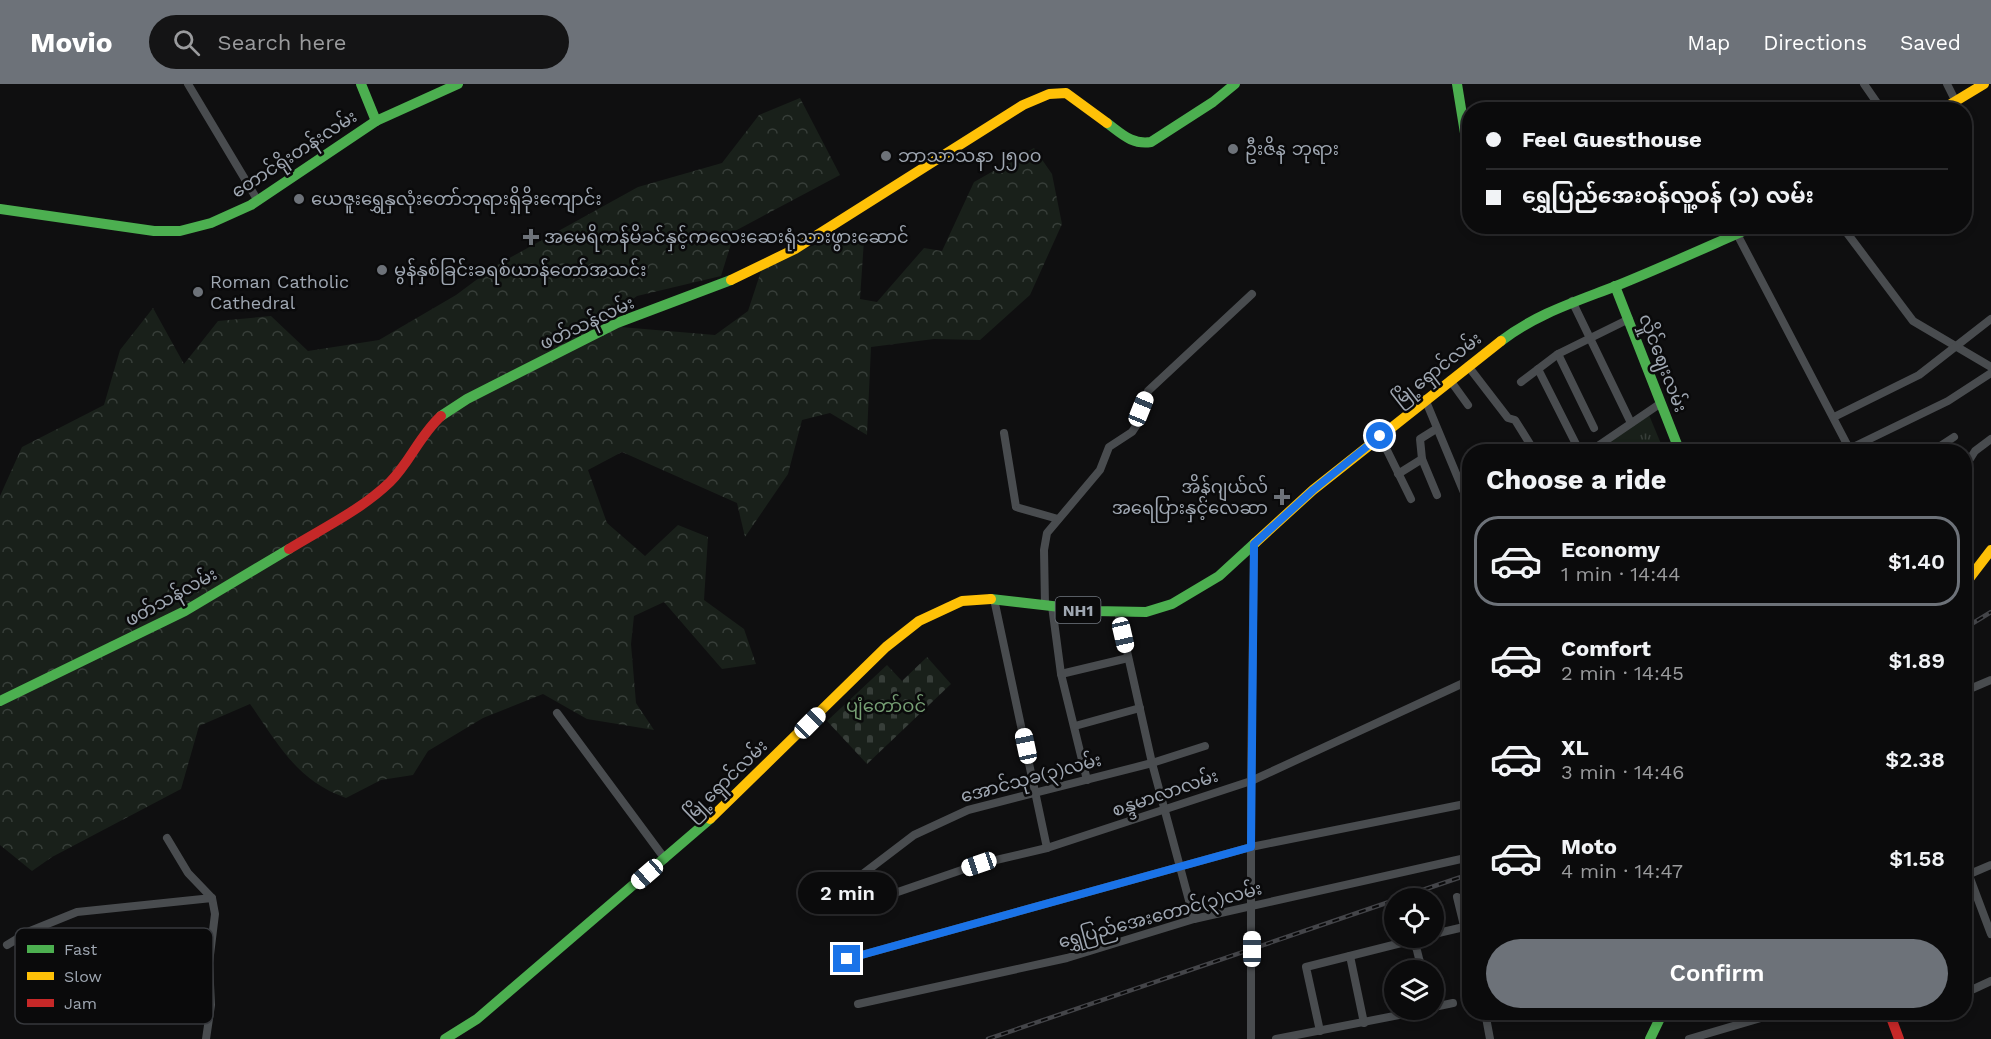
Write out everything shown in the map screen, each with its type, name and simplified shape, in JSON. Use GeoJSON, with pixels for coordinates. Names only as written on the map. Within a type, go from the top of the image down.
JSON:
{"type":"FeatureCollection","features":[{"type":"Feature","properties":{"kind":"main road"},"geometry":{"type":"LineString","coordinates":[[361,84],[376,121]]}},
{"type":"Feature","properties":{"kind":"main road","name":"တောင်ရိုးတန်းလမ်း"},"geometry":{"type":"LineString","coordinates":[[0,209],[154,231],[180,231],[211,223],[258,201],[376,121],[458,84]]}},
{"type":"Feature","properties":{"kind":"main road","name":"ဖတ်သန်လမ်း"},"geometry":{"type":"LineString","coordinates":[[0,701],[185,611],[369,501],[392,480],[408,454],[434,423],[467,399],[617,323],[714,288],[795,249],[1023,105],[1044,95],[1056,92],[1066,93],[1131,141],[1140,144],[1151,142],[1213,102],[1235,84]]}},
{"type":"Feature","properties":{"kind":"main road"},"geometry":{"type":"LineString","coordinates":[[1457,84],[1462,115]]}},
{"type":"Feature","properties":{"kind":"main road"},"geometry":{"type":"LineString","coordinates":[[1952,102],[1984,84]]}},
{"type":"Feature","properties":{"kind":"main road","name":"မြို့ရှောင်လမ်း"},"geometry":{"type":"LineString","coordinates":[[445,1039],[477,1019],[701,828],[886,647],[919,621],[952,604],[994,598],[1077,610],[1146,612],[1172,604],[1201,589],[1313,490],[1425,399],[1522,325],[1572,301],[1615,286],[1737,234]]}},
{"type":"Feature","properties":{"kind":"main road","name":"လှိုင်ဈေးလမ်း"},"geometry":{"type":"LineString","coordinates":[[1615,286],[1677,444]]}},
{"type":"Feature","properties":{"kind":"main road"},"geometry":{"type":"LineString","coordinates":[[1972,575],[1991,550]]}},
{"type":"Feature","properties":{"kind":"main road"},"geometry":{"type":"LineString","coordinates":[[1650,1039],[1659,1020]]}},
{"type":"Feature","properties":{"kind":"main road"},"geometry":{"type":"LineString","coordinates":[[1892,1020],[1899,1039]]}},
{"type":"Feature","properties":{"kind":"street"},"geometry":{"type":"LineString","coordinates":[[188,84],[258,201]]}},
{"type":"Feature","properties":{"kind":"street"},"geometry":{"type":"LineString","coordinates":[[1864,84],[1876,102]]}},
{"type":"Feature","properties":{"kind":"street"},"geometry":{"type":"LineString","coordinates":[[1947,84],[1955,100]]}},
{"type":"Feature","properties":{"kind":"street"},"geometry":{"type":"LineString","coordinates":[[1737,234],[1847,444]]}},
{"type":"Feature","properties":{"kind":"street"},"geometry":{"type":"LineString","coordinates":[[1848,234],[1913,321],[1991,367]]}},
{"type":"Feature","properties":{"kind":"street"},"geometry":{"type":"LineString","coordinates":[[1087,780],[1061,674],[1048,605],[1044,550],[1047,533],[1100,471],[1109,447],[1132,432],[1138,423],[1148,391],[1252,294]]}},
{"type":"Feature","properties":{"kind":"street"},"geometry":{"type":"LineString","coordinates":[[1572,301],[1631,423]]}},
{"type":"Feature","properties":{"kind":"street"},"geometry":{"type":"LineString","coordinates":[[1521,382],[1558,354],[1629,319]]}},
{"type":"Feature","properties":{"kind":"street"},"geometry":{"type":"LineString","coordinates":[[1834,417],[1919,375],[1991,319]]}},
{"type":"Feature","properties":{"kind":"street"},"geometry":{"type":"LineString","coordinates":[[1558,354],[1594,428]]}},
{"type":"Feature","properties":{"kind":"street"},"geometry":{"type":"LineString","coordinates":[[1468,366],[1508,418],[1515,420],[1530,444]]}},
{"type":"Feature","properties":{"kind":"street"},"geometry":{"type":"LineString","coordinates":[[1538,369],[1576,444]]}},
{"type":"Feature","properties":{"kind":"street"},"geometry":{"type":"LineString","coordinates":[[1862,444],[1948,401],[1991,373]]}},
{"type":"Feature","properties":{"kind":"street"},"geometry":{"type":"LineString","coordinates":[[1450,380],[1468,405]]}},
{"type":"Feature","properties":{"kind":"street"},"geometry":{"type":"LineString","coordinates":[[1425,399],[1462,489]]}},
{"type":"Feature","properties":{"kind":"street"},"geometry":{"type":"LineString","coordinates":[[1601,444],[1661,403]]}},
{"type":"Feature","properties":{"kind":"street"},"geometry":{"type":"LineString","coordinates":[[1436,429],[1420,439],[1422,459],[1437,495]]}},
{"type":"Feature","properties":{"kind":"street"},"geometry":{"type":"LineString","coordinates":[[1004,433],[1016,507],[1058,519]]}},
{"type":"Feature","properties":{"kind":"street"},"geometry":{"type":"LineString","coordinates":[[1380,436],[1411,499]]}},
{"type":"Feature","properties":{"kind":"street"},"geometry":{"type":"LineString","coordinates":[[1943,444],[1954,437]]}},
{"type":"Feature","properties":{"kind":"street"},"geometry":{"type":"LineString","coordinates":[[1972,456],[1991,439]]}},
{"type":"Feature","properties":{"kind":"street"},"geometry":{"type":"LineString","coordinates":[[1398,474],[1422,459]]}},
{"type":"Feature","properties":{"kind":"street"},"geometry":{"type":"LineString","coordinates":[[1251,1039],[1254,544]]}},
{"type":"Feature","properties":{"kind":"street"},"geometry":{"type":"LineString","coordinates":[[994,598],[1047,848]]}},
{"type":"Feature","properties":{"kind":"street"},"geometry":{"type":"LineString","coordinates":[[1118,611],[1152,763],[1194,919]]}},
{"type":"Feature","properties":{"kind":"street"},"geometry":{"type":"LineString","coordinates":[[1061,674],[1128,658]]}},
{"type":"Feature","properties":{"kind":"street"},"geometry":{"type":"LineString","coordinates":[[1972,688],[1991,680]]}},
{"type":"Feature","properties":{"kind":"street","name":"စန္ဒမာလာလမ်း"},"geometry":{"type":"LineString","coordinates":[[892,894],[979,864],[1047,848],[1165,811],[1251,781],[1462,684]]}},
{"type":"Feature","properties":{"kind":"street"},"geometry":{"type":"LineString","coordinates":[[1075,726],[1140,708]]}},
{"type":"Feature","properties":{"kind":"street"},"geometry":{"type":"LineString","coordinates":[[557,713],[664,859]]}},
{"type":"Feature","properties":{"kind":"street","name":"အောင်သုခ(၃)လမ်း"},"geometry":{"type":"LineString","coordinates":[[847,886],[914,836],[968,810],[1152,763],[1205,746]]}},
{"type":"Feature","properties":{"kind":"street"},"geometry":{"type":"LineString","coordinates":[[847,959],[1179,865],[1251,847],[1462,805]]}},
{"type":"Feature","properties":{"kind":"street"},"geometry":{"type":"LineString","coordinates":[[167,838],[188,873],[212,898],[215,914],[213,930]]}},
{"type":"Feature","properties":{"kind":"street","name":"ရွှေပြည်အေးတောင်(၃)လမ်း"},"geometry":{"type":"LineString","coordinates":[[858,1004],[1067,958],[1194,919],[1462,859]]}},
{"type":"Feature","properties":{"kind":"street"},"geometry":{"type":"LineString","coordinates":[[1972,874],[1991,865]]}},
{"type":"Feature","properties":{"kind":"street"},"geometry":{"type":"LineString","coordinates":[[1972,888],[1991,934]]}},
{"type":"Feature","properties":{"kind":"street"},"geometry":{"type":"LineString","coordinates":[[1457,897],[1462,907]]}},
{"type":"Feature","properties":{"kind":"street"},"geometry":{"type":"LineString","coordinates":[[37,928],[77,912],[212,898]]}},
{"type":"Feature","properties":{"kind":"street"},"geometry":{"type":"LineString","coordinates":[[1444,932],[1462,927]]}},
{"type":"Feature","properties":{"kind":"street"},"geometry":{"type":"LineString","coordinates":[[7,945],[15,940]]}},
{"type":"Feature","properties":{"kind":"street"},"geometry":{"type":"LineString","coordinates":[[1320,1031],[1306,967],[1384,947]]}},
{"type":"Feature","properties":{"kind":"street"},"geometry":{"type":"LineString","coordinates":[[1350,956],[1364,1023]]}},
{"type":"Feature","properties":{"kind":"street"},"geometry":{"type":"LineString","coordinates":[[1972,990],[1991,981]]}},
{"type":"Feature","properties":{"kind":"street"},"geometry":{"type":"LineString","coordinates":[[1444,1005],[1453,1003]]}},
{"type":"Feature","properties":{"kind":"street"},"geometry":{"type":"LineString","coordinates":[[1276,1039],[1305,1036],[1384,1019]]}},
{"type":"Feature","properties":{"kind":"street"},"geometry":{"type":"LineString","coordinates":[[1486,1020],[1490,1039]]}},
{"type":"Feature","properties":{"kind":"street"},"geometry":{"type":"LineString","coordinates":[[1691,1039],[1754,1020]]}},
{"type":"Feature","properties":{"kind":"street"},"geometry":{"type":"LineString","coordinates":[[206,1039],[208,1024]]}},
{"type":"Feature","properties":{"kind":"green space"},"geometry":{"type":"Polygon","coordinates":[[[800,98],[840,175],[735,231],[721,276],[637,296],[597,325],[715,335],[748,311],[763,265],[825,241],[864,240],[860,299],[877,302],[924,248],[942,251],[974,182],[1034,148],[1052,174],[1062,224],[1030,295],[980,340],[934,339],[871,347],[867,435],[830,413],[802,420],[788,474],[745,537],[737,503],[622,452],[588,470],[607,523],[645,556],[678,525],[708,537],[704,600],[744,629],[756,664],[722,669],[664,602],[634,616],[631,644],[636,703],[654,730],[587,719],[543,694],[483,718],[428,751],[413,775],[381,780],[346,798],[314,781],[301,771],[280,747],[250,704],[199,726],[181,789],[52,857],[32,871],[0,845],[0,496],[22,447],[104,405],[120,350],[153,308],[184,364],[218,321],[271,316],[308,351],[379,340],[456,295],[495,266],[638,187],[722,163],[759,115],[800,98]]]}},
{"type":"Feature","properties":{"kind":"green space"},"geometry":{"type":"Polygon","coordinates":[[[1649,415],[1661,444],[1607,444],[1649,415]]]}},
{"type":"Feature","properties":{"kind":"green space","name":"ပျံတော်ဝင်"},"geometry":{"type":"Polygon","coordinates":[[[927,657],[951,684],[867,764],[827,721],[887,665],[902,681],[927,657]]]}},
{"type":"Feature","properties":{"kind":"railway"},"geometry":{"type":"LineString","coordinates":[[1972,624],[1991,612]]}},
{"type":"Feature","properties":{"kind":"railway"},"geometry":{"type":"LineString","coordinates":[[1429,888],[1462,877]]}},
{"type":"Feature","properties":{"kind":"railway"},"geometry":{"type":"LineString","coordinates":[[988,1039],[1384,904]]}},
{"type":"Feature","properties":{"kind":"traffic: fast"},"geometry":{"type":"LineString","coordinates":[[361,84],[376,121]]}},
{"type":"Feature","properties":{"kind":"traffic: fast"},"geometry":{"type":"LineString","coordinates":[[0,209],[154,231],[180,231],[211,223],[251,205],[376,121],[458,84]]}},
{"type":"Feature","properties":{"kind":"traffic: fast"},"geometry":{"type":"LineString","coordinates":[[1107,123],[1133,140],[1151,142],[1213,102],[1235,84]]}},
{"type":"Feature","properties":{"kind":"traffic: fast"},"geometry":{"type":"LineString","coordinates":[[1457,84],[1462,115]]}},
{"type":"Feature","properties":{"kind":"traffic: fast"},"geometry":{"type":"LineString","coordinates":[[1501,341],[1528,323],[1556,309],[1634,279],[1737,234]]}},
{"type":"Feature","properties":{"kind":"traffic: fast"},"geometry":{"type":"LineString","coordinates":[[441,416],[467,399],[617,323],[731,280]]}},
{"type":"Feature","properties":{"kind":"traffic: fast"},"geometry":{"type":"LineString","coordinates":[[1615,286],[1677,444]]}},
{"type":"Feature","properties":{"kind":"traffic: fast"},"geometry":{"type":"LineString","coordinates":[[991,599],[1095,611],[1146,612],[1172,604],[1219,576],[1255,543]]}},
{"type":"Feature","properties":{"kind":"traffic: fast"},"geometry":{"type":"LineString","coordinates":[[0,701],[185,611],[289,549]]}},
{"type":"Feature","properties":{"kind":"traffic: fast"},"geometry":{"type":"LineString","coordinates":[[445,1039],[477,1019],[710,819]]}},
{"type":"Feature","properties":{"kind":"traffic: fast"},"geometry":{"type":"LineString","coordinates":[[1650,1039],[1659,1020]]}},
{"type":"Feature","properties":{"kind":"traffic: slow"},"geometry":{"type":"LineString","coordinates":[[1954,102],[1984,84]]}},
{"type":"Feature","properties":{"kind":"traffic: slow"},"geometry":{"type":"LineString","coordinates":[[731,280],[795,249],[1023,105],[1049,94],[1066,93],[1107,123]]}},
{"type":"Feature","properties":{"kind":"traffic: slow"},"geometry":{"type":"LineString","coordinates":[[1255,543],[1313,490],[1501,341]]}},
{"type":"Feature","properties":{"kind":"traffic: slow"},"geometry":{"type":"LineString","coordinates":[[1972,575],[1991,550]]}},
{"type":"Feature","properties":{"kind":"traffic: slow"},"geometry":{"type":"LineString","coordinates":[[710,819],[886,647],[919,621],[962,601],[991,599]]}},
{"type":"Feature","properties":{"kind":"traffic: jam"},"geometry":{"type":"LineString","coordinates":[[289,549],[354,510],[379,492],[397,474],[441,416]]}},
{"type":"Feature","properties":{"kind":"traffic: jam"},"geometry":{"type":"LineString","coordinates":[[1892,1020],[1899,1039]]}},
{"type":"Feature","properties":{"kind":"place","name":"ဦးဇိန ဘုရား"},"geometry":{"type":"Point","coordinates":[1233,149]}},
{"type":"Feature","properties":{"kind":"place","name":"ဘာသာသနာ၂၅၀၀"},"geometry":{"type":"Point","coordinates":[886,156]}},
{"type":"Feature","properties":{"kind":"place","name":"ယေဇူးရွှေနှလုံးတော်ဘုရားရှိခိုးကျောင်း"},"geometry":{"type":"Point","coordinates":[299,199]}},
{"type":"Feature","properties":{"kind":"place","name":"အမေရိကန်မိခင်နှင့်ကလေးဆေးရုံသားဖွားဆောင်"},"geometry":{"type":"Point","coordinates":[531,237]}},
{"type":"Feature","properties":{"kind":"place","name":"မွန်နှစ်ခြင်းခရစ်ယာန်တော်အသင်း"},"geometry":{"type":"Point","coordinates":[382,270]}},
{"type":"Feature","properties":{"kind":"place","name":"Roman Catholic Cathedral"},"geometry":{"type":"Point","coordinates":[198,292]}},
{"type":"Feature","properties":{"kind":"place","name":"အိန်ဂျယ်လ် အရေပြားနှင့်လေဆာ"},"geometry":{"type":"Point","coordinates":[1282,497]}},
{"type":"Feature","properties":{"kind":"route"},"geometry":{"type":"LineString","coordinates":[[847,959],[1179,865],[1251,847],[1254,544],[1313,490],[1380,436]]}}]}
